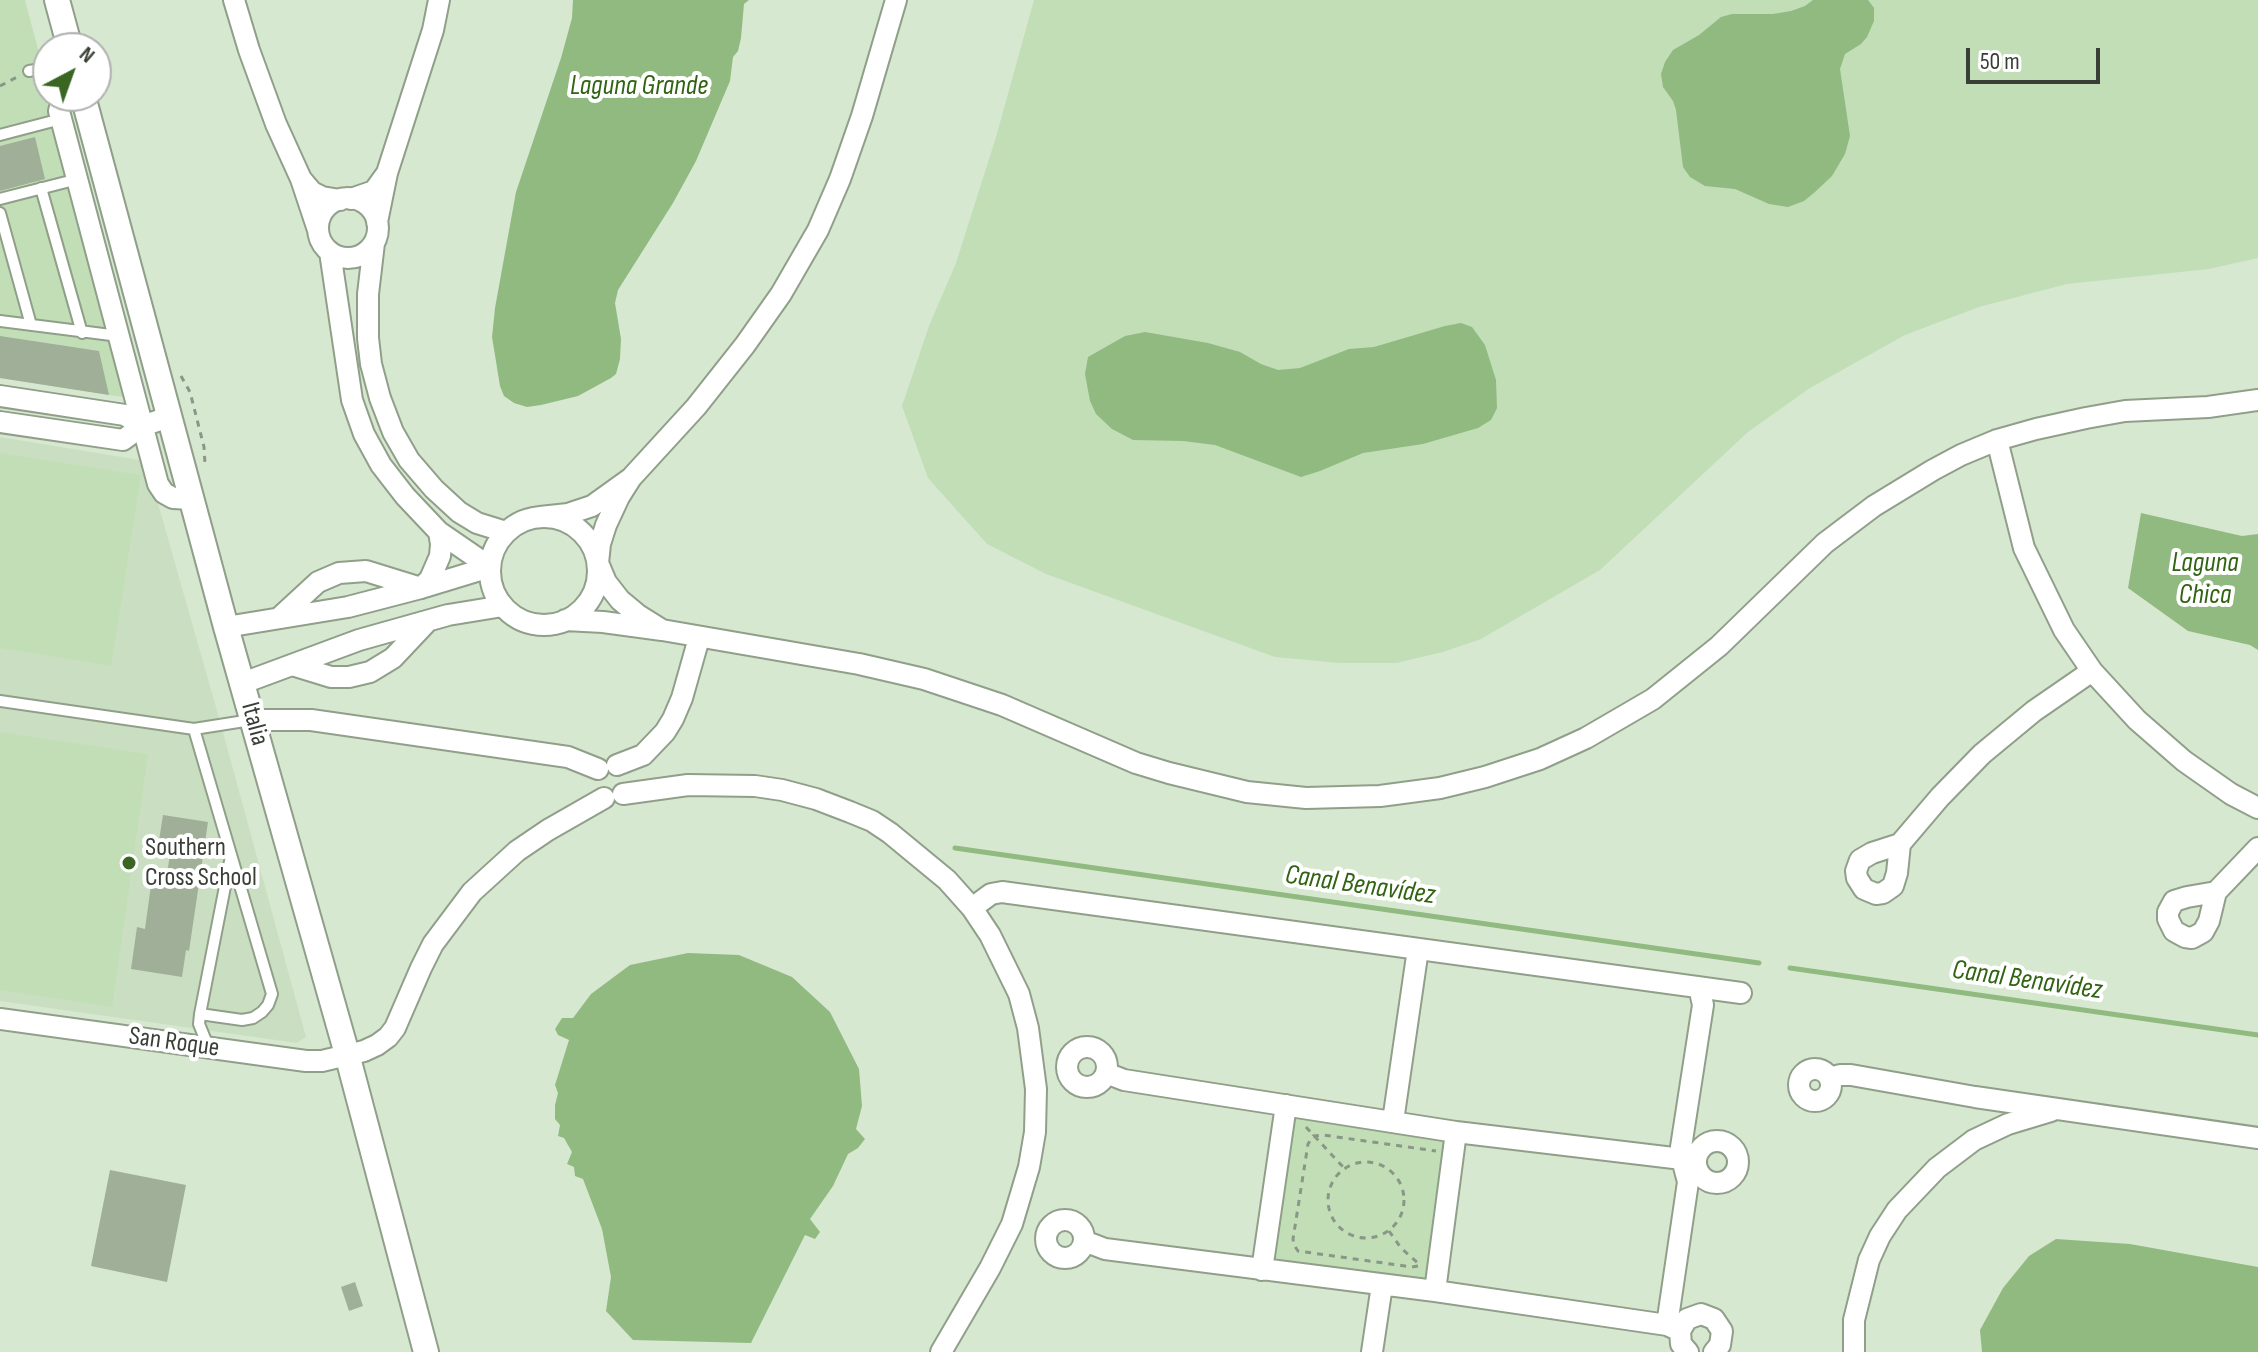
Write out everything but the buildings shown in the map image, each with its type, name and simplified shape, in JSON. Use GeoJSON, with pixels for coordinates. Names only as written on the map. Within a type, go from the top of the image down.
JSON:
{"type":"FeatureCollection","features":[{"type":"Feature","properties":{"kind":"street"},"geometry":{"type":"LineString","coordinates":[[57,0],[66,32]]}},
{"type":"Feature","properties":{"kind":"street"},"geometry":{"type":"LineString","coordinates":[[234,0],[276,124],[301,179],[324,246],[339,257],[359,256],[368,251],[375,233],[368,207],[361,201],[322,197],[312,192],[301,179]]}},
{"type":"Feature","properties":{"kind":"street"},"geometry":{"type":"LineString","coordinates":[[439,0],[433,30],[387,173],[375,233],[368,294],[371,364],[393,432],[409,460],[459,512],[477,523],[506,532]]}},
{"type":"Feature","properties":{"kind":"street"},"geometry":{"type":"LineString","coordinates":[[631,478],[592,506],[568,514],[540,517],[506,532],[493,554],[490,567],[491,581],[503,606],[516,617],[549,625],[580,611],[591,597],[597,581],[600,544],[619,497],[631,478],[696,407],[745,345],[781,294],[818,230],[862,116],[896,0]]}},
{"type":"Feature","properties":{"kind":"street"},"geometry":{"type":"LineString","coordinates":[[59,112],[158,484],[164,493],[173,498],[192,499]]}},
{"type":"Feature","properties":{"kind":"street","name":"Italia"},"geometry":{"type":"LineString","coordinates":[[87,112],[426,1352]]}},
{"type":"Feature","properties":{"kind":"street"},"geometry":{"type":"LineString","coordinates":[[318,232],[321,215],[332,203],[374,191],[387,173]]}},
{"type":"Feature","properties":{"kind":"street"},"geometry":{"type":"LineString","coordinates":[[330,252],[352,400],[364,434],[381,465],[439,532],[490,567]]}},
{"type":"Feature","properties":{"kind":"street"},"geometry":{"type":"LineString","coordinates":[[0,396],[125,415],[142,426]]}},
{"type":"Feature","properties":{"kind":"street"},"geometry":{"type":"LineString","coordinates":[[565,620],[662,630],[859,664],[924,679],[1002,705],[1136,763],[1247,792],[1306,798],[1380,796],[1440,788],[1485,777],[1540,759],[1586,738],[1653,699],[1719,646],[1825,543],[1874,506],[1933,470],[1997,440],[2125,411],[2208,407],[2258,400]]}},
{"type":"Feature","properties":{"kind":"street"},"geometry":{"type":"LineString","coordinates":[[0,422],[123,440],[142,426],[169,417]]}},
{"type":"Feature","properties":{"kind":"street"},"geometry":{"type":"LineString","coordinates":[[1997,440],[2024,548],[2064,630],[2092,671],[2137,720],[2184,761],[2231,794],[2258,808]]}},
{"type":"Feature","properties":{"kind":"street"},"geometry":{"type":"LineString","coordinates":[[540,517],[556,518],[584,534],[606,582],[620,600],[662,630]]}},
{"type":"Feature","properties":{"kind":"street"},"geometry":{"type":"LineString","coordinates":[[421,588],[430,579],[440,556],[439,532]]}},
{"type":"Feature","properties":{"kind":"street"},"geometry":{"type":"LineString","coordinates":[[226,627],[348,607],[490,567]]}},
{"type":"Feature","properties":{"kind":"street"},"geometry":{"type":"LineString","coordinates":[[280,617],[318,582],[339,573],[366,571],[421,588]]}},
{"type":"Feature","properties":{"kind":"street"},"geometry":{"type":"LineString","coordinates":[[243,683],[359,640],[448,615],[503,606]]}},
{"type":"Feature","properties":{"kind":"street"},"geometry":{"type":"LineString","coordinates":[[292,665],[331,677],[370,672],[393,658],[428,621]]}},
{"type":"Feature","properties":{"kind":"street"},"geometry":{"type":"LineString","coordinates":[[699,638],[682,698],[665,732],[643,755],[594,774],[595,791],[614,796],[688,785],[782,790],[816,799],[872,821],[947,880],[972,908],[996,946],[1019,994],[1033,1055],[1036,1089],[1035,1132],[1029,1167],[1013,1219],[990,1268],[941,1352]]}},
{"type":"Feature","properties":{"kind":"street"},"geometry":{"type":"LineString","coordinates":[[1900,844],[1982,754],[2034,711],[2092,671]]}},
{"type":"Feature","properties":{"kind":"street"},"geometry":{"type":"LineString","coordinates":[[253,720],[311,720],[568,757],[688,785]]}},
{"type":"Feature","properties":{"kind":"street"},"geometry":{"type":"LineString","coordinates":[[612,768],[628,778],[628,784],[614,796]]}},
{"type":"Feature","properties":{"kind":"street","name":"San Roque"},"geometry":{"type":"LineString","coordinates":[[0,1019],[306,1061],[322,1061],[364,1051],[388,1037],[395,1028],[433,944],[472,892],[517,851],[548,830],[614,796]]}},
{"type":"Feature","properties":{"kind":"street"},"geometry":{"type":"LineString","coordinates":[[2216,892],[2258,848]]}},
{"type":"Feature","properties":{"kind":"street"},"geometry":{"type":"LineString","coordinates":[[972,908],[991,894],[1002,892],[1741,993]]}},
{"type":"Feature","properties":{"kind":"street"},"geometry":{"type":"LineString","coordinates":[[1393,1121],[1418,949]]}},
{"type":"Feature","properties":{"kind":"street"},"geometry":{"type":"LineString","coordinates":[[1688,1352],[1673,1328],[1688,1182],[1689,1159],[1681,1147],[1703,1005],[1699,987]]}},
{"type":"Feature","properties":{"kind":"street"},"geometry":{"type":"LineString","coordinates":[[1106,1073],[1124,1080],[1456,1132],[1689,1159]]}},
{"type":"Feature","properties":{"kind":"street"},"geometry":{"type":"LineString","coordinates":[[1830,1078],[1851,1075],[1975,1097],[2258,1138]]}},
{"type":"Feature","properties":{"kind":"street"},"geometry":{"type":"LineString","coordinates":[[1974,1140],[1981,1125],[1982,1112],[1975,1097]]}},
{"type":"Feature","properties":{"kind":"street"},"geometry":{"type":"LineString","coordinates":[[1262,1270],[1286,1105]]}},
{"type":"Feature","properties":{"kind":"street"},"geometry":{"type":"LineString","coordinates":[[1854,1352],[1854,1320],[1869,1260],[1897,1210],[1937,1168],[1974,1140],[2008,1124],[2059,1110]]}},
{"type":"Feature","properties":{"kind":"street"},"geometry":{"type":"LineString","coordinates":[[1435,1291],[1456,1132]]}},
{"type":"Feature","properties":{"kind":"street"},"geometry":{"type":"LineString","coordinates":[[1013,1219],[1048,1233],[1058,1221],[1071,1221],[1081,1229],[1084,1241],[1105,1249],[1435,1291],[1673,1328],[1693,1315],[1708,1315],[1722,1331],[1722,1338],[1714,1352]]}},
{"type":"Feature","properties":{"kind":"street"},"geometry":{"type":"LineString","coordinates":[[1372,1352],[1382,1285]]}},
{"type":"Feature","properties":{"kind":"lane"},"geometry":{"type":"LineString","coordinates":[[0,135],[61,119]]}},
{"type":"Feature","properties":{"kind":"lane"},"geometry":{"type":"LineString","coordinates":[[0,199],[78,179]]}},
{"type":"Feature","properties":{"kind":"lane"},"geometry":{"type":"LineString","coordinates":[[41,188],[82,333]]}},
{"type":"Feature","properties":{"kind":"lane"},"geometry":{"type":"LineString","coordinates":[[0,213],[31,325]]}},
{"type":"Feature","properties":{"kind":"lane"},"geometry":{"type":"LineString","coordinates":[[0,321],[119,336]]}},
{"type":"Feature","properties":{"kind":"lane"},"geometry":{"type":"LineString","coordinates":[[0,701],[194,729],[253,720]]}},
{"type":"Feature","properties":{"kind":"lane"},"geometry":{"type":"LineString","coordinates":[[194,729],[272,994],[268,1005],[253,1018],[242,1020],[200,1014]]}},
{"type":"Feature","properties":{"kind":"lane"},"geometry":{"type":"LineString","coordinates":[[209,1048],[199,1024],[200,1014],[231,856]]}},
{"type":"Feature","properties":{"kind":"path"},"geometry":{"type":"LineString","coordinates":[[0,86],[29,71]]}},
{"type":"Feature","properties":{"kind":"path"},"geometry":{"type":"LineString","coordinates":[[1286,1105],[1344,1168]]}},
{"type":"Feature","properties":{"kind":"path"},"geometry":{"type":"LineString","coordinates":[[1313,1136],[1435,1151]]}},
{"type":"Feature","properties":{"kind":"path"},"geometry":{"type":"LineString","coordinates":[[1313,1136],[1308,1144],[1293,1239],[1298,1251],[1412,1267],[1421,1263],[1401,1248],[1389,1231]]}},
{"type":"Feature","properties":{"kind":"path"},"geometry":{"type":"LineString","coordinates":[[1356,1163],[1382,1165],[1400,1183],[1404,1196],[1403,1209],[1389,1231],[1366,1239],[1354,1237],[1334,1223],[1327,1199],[1329,1187],[1344,1168],[1356,1163]]}},
{"type":"Feature","properties":{"kind":"shaded area"},"geometry":{"type":"Polygon","coordinates":[[[0,0],[25,0],[33,32],[32,112],[54,112],[129,398],[0,378],[0,0]]]}},
{"type":"Feature","properties":{"kind":"shaded area"},"geometry":{"type":"Polygon","coordinates":[[[1034,0],[2258,0],[2258,258],[2209,269],[2067,284],[1979,307],[1905,335],[1810,388],[1748,432],[1600,570],[1481,639],[1396,663],[1339,663],[1275,657],[1046,574],[987,544],[928,478],[902,406],[929,326],[956,263],[996,137],[1034,0]]]}},
{"type":"Feature","properties":{"kind":"shaded area","name":"Southern Cross School"},"geometry":{"type":"Polygon","coordinates":[[[0,437],[146,461],[306,1037],[297,1043],[0,1001],[0,437]]]}},
{"type":"Feature","properties":{"kind":"shaded area"},"geometry":{"type":"Polygon","coordinates":[[[0,453],[141,475],[111,666],[0,648],[0,453]]]}},
{"type":"Feature","properties":{"kind":"shaded area"},"geometry":{"type":"Polygon","coordinates":[[[0,732],[148,754],[112,1007],[0,990],[0,732]]]}},
{"type":"Feature","properties":{"kind":"shaded area"},"geometry":{"type":"Polygon","coordinates":[[[1286,1105],[1456,1132],[1435,1291],[1262,1270],[1286,1105]]]}},
{"type":"Feature","properties":{"kind":"water","name":"Laguna Grande"},"geometry":{"type":"Polygon","coordinates":[[[573,0],[749,0],[744,4],[741,38],[733,57],[730,81],[696,161],[618,290],[615,303],[621,339],[616,374],[578,396],[527,407],[504,396],[500,386],[492,337],[495,308],[516,192],[561,58],[572,18],[573,0]]]}},
{"type":"Feature","properties":{"kind":"water"},"geometry":{"type":"Polygon","coordinates":[[[1813,0],[1868,0],[1874,8],[1874,21],[1867,37],[1845,54],[1840,69],[1850,136],[1845,154],[1832,176],[1804,201],[1788,207],[1769,204],[1735,189],[1705,186],[1690,177],[1683,167],[1676,110],[1663,87],[1661,74],[1673,50],[1721,17],[1791,11],[1813,0]]]}},
{"type":"Feature","properties":{"kind":"water"},"geometry":{"type":"Polygon","coordinates":[[[1461,323],[1472,327],[1485,345],[1496,380],[1497,408],[1491,420],[1478,428],[1423,444],[1363,453],[1301,477],[1215,445],[1133,440],[1112,429],[1096,414],[1085,374],[1088,357],[1125,336],[1145,332],[1240,352],[1278,370],[1300,368],[1349,349],[1374,347],[1461,323]]]}},
{"type":"Feature","properties":{"kind":"water","name":"Laguna Chica"},"geometry":{"type":"Polygon","coordinates":[[[2141,513],[2242,536],[2258,534],[2258,650],[2250,645],[2188,631],[2128,588],[2141,513]]]}},
{"type":"Feature","properties":{"kind":"water"},"geometry":{"type":"Polygon","coordinates":[[[688,953],[739,955],[792,977],[830,1012],[859,1069],[862,1106],[856,1129],[865,1139],[848,1154],[833,1186],[810,1219],[820,1232],[815,1239],[805,1235],[751,1343],[633,1340],[606,1311],[611,1277],[602,1229],[583,1179],[575,1176],[574,1167],[567,1164],[572,1152],[564,1138],[558,1136],[560,1125],[555,1119],[558,1093],[555,1085],[569,1040],[558,1035],[555,1029],[562,1018],[573,1018],[591,994],[630,965],[688,953]]]}},
{"type":"Feature","properties":{"kind":"water"},"geometry":{"type":"Polygon","coordinates":[[[2056,1239],[2130,1244],[2258,1267],[2258,1352],[1982,1352],[1980,1330],[2003,1288],[2029,1256],[2056,1239]]]}},
{"type":"Feature","properties":{"kind":"waterway","name":"Canal Benavídez"},"geometry":{"type":"LineString","coordinates":[[955,848],[1759,963]]}},
{"type":"Feature","properties":{"kind":"waterway","name":"Canal Benavídez"},"geometry":{"type":"LineString","coordinates":[[1790,968],[2258,1035]]}},
{"type":"Feature","properties":{"kind":"place","name":"Southern Cross School"},"geometry":{"type":"Point","coordinates":[129,863]}}]}
